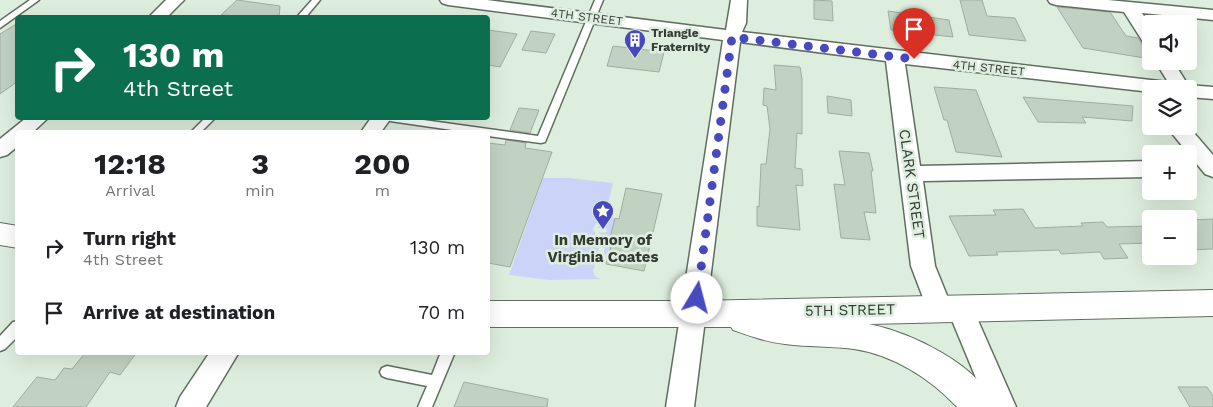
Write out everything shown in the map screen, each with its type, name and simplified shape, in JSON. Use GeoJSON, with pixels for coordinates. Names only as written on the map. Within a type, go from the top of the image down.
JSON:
{"type":"FeatureCollection","features":[{"type":"Feature","properties":{"kind":"main road"},"geometry":{"type":"LineString","coordinates":[[0,234],[15,236]]}},
{"type":"Feature","properties":{"kind":"main road","name":"5TH STREET"},"geometry":{"type":"LineString","coordinates":[[490,314],[694,314],[1213,303]]}},
{"type":"Feature","properties":{"kind":"main road"},"geometry":{"type":"LineString","coordinates":[[727,313],[758,326],[783,332],[855,335],[891,345],[944,374],[969,396],[978,407]]}},
{"type":"Feature","properties":{"kind":"street"},"geometry":{"type":"LineString","coordinates":[[159,15],[176,0]]}},
{"type":"Feature","properties":{"kind":"street"},"geometry":{"type":"LineString","coordinates":[[446,15],[453,0]]}},
{"type":"Feature","properties":{"kind":"street","name":"4TH STREET"},"geometry":{"type":"LineString","coordinates":[[453,0],[895,57],[1142,92]]}},
{"type":"Feature","properties":{"kind":"street"},"geometry":{"type":"LineString","coordinates":[[680,407],[732,37],[737,23],[739,0]]}},
{"type":"Feature","properties":{"kind":"street"},"geometry":{"type":"LineString","coordinates":[[1056,0],[1126,5],[1213,16]]}},
{"type":"Feature","properties":{"kind":"street"},"geometry":{"type":"LineString","coordinates":[[1126,5],[1142,28]]}},
{"type":"Feature","properties":{"kind":"street","name":"CLARK STREET"},"geometry":{"type":"LineString","coordinates":[[895,57],[923,266],[949,308],[1002,407]]}},
{"type":"Feature","properties":{"kind":"street"},"geometry":{"type":"LineString","coordinates":[[1197,92],[1213,93]]}},
{"type":"Feature","properties":{"kind":"street"},"geometry":{"type":"LineString","coordinates":[[24,130],[36,120]]}},
{"type":"Feature","properties":{"kind":"street"},"geometry":{"type":"LineString","coordinates":[[1184,135],[1213,168]]}},
{"type":"Feature","properties":{"kind":"street"},"geometry":{"type":"LineString","coordinates":[[0,150],[15,137]]}},
{"type":"Feature","properties":{"kind":"street"},"geometry":{"type":"LineString","coordinates":[[1197,168],[1213,168]]}},
{"type":"Feature","properties":{"kind":"street"},"geometry":{"type":"LineString","coordinates":[[911,174],[1142,169]]}},
{"type":"Feature","properties":{"kind":"street"},"geometry":{"type":"LineString","coordinates":[[190,407],[224,355]]}},
{"type":"Feature","properties":{"kind":"lane"},"geometry":{"type":"LineString","coordinates":[[0,24],[35,0]]}},
{"type":"Feature","properties":{"kind":"lane"},"geometry":{"type":"LineString","coordinates":[[303,15],[316,0]]}},
{"type":"Feature","properties":{"kind":"lane"},"geometry":{"type":"LineString","coordinates":[[490,133],[541,140],[599,0]]}},
{"type":"Feature","properties":{"kind":"lane"},"geometry":{"type":"LineString","coordinates":[[198,130],[208,120]]}},
{"type":"Feature","properties":{"kind":"lane"},"geometry":{"type":"LineString","coordinates":[[404,120],[472,130]]}},
{"type":"Feature","properties":{"kind":"lane"},"geometry":{"type":"LineString","coordinates":[[0,345],[15,329]]}},
{"type":"Feature","properties":{"kind":"lane"},"geometry":{"type":"LineString","coordinates":[[425,407],[447,355]]}},
{"type":"Feature","properties":{"kind":"lane"},"geometry":{"type":"LineString","coordinates":[[387,372],[436,382]]}},
{"type":"Feature","properties":{"kind":"shaded area"},"geometry":{"type":"Polygon","coordinates":[[[543,178],[570,178],[613,183],[604,219],[596,224],[593,229],[600,244],[593,271],[595,276],[600,279],[549,280],[509,275],[543,178]]]}},
{"type":"Feature","properties":{"kind":"shaded area"},"geometry":{"type":"Polygon","coordinates":[[[612,217],[615,218],[608,246],[611,247],[608,258],[604,253],[605,240],[597,230],[601,233],[607,230],[605,227],[597,228],[612,217]]]}},
{"type":"Feature","properties":{"kind":"building"},"geometry":{"type":"Polygon","coordinates":[[[237,0],[280,6],[279,15],[221,15],[237,0]]]}},
{"type":"Feature","properties":{"kind":"building"},"geometry":{"type":"Polygon","coordinates":[[[814,0],[832,1],[833,21],[814,19],[814,0]]]}},
{"type":"Feature","properties":{"kind":"building"},"geometry":{"type":"Polygon","coordinates":[[[960,0],[982,0],[987,16],[1015,18],[1026,41],[969,35],[960,0]]]}},
{"type":"Feature","properties":{"kind":"building"},"geometry":{"type":"Polygon","coordinates":[[[1057,7],[1110,12],[1126,36],[1138,38],[1142,44],[1142,58],[1083,48],[1057,7]]]}},
{"type":"Feature","properties":{"kind":"building"},"geometry":{"type":"Polygon","coordinates":[[[888,11],[949,20],[953,37],[891,30],[888,11]]]}},
{"type":"Feature","properties":{"kind":"building"},"geometry":{"type":"Polygon","coordinates":[[[15,25],[15,83],[0,94],[0,34],[15,25]]]}},
{"type":"Feature","properties":{"kind":"building"},"geometry":{"type":"Polygon","coordinates":[[[490,30],[517,34],[500,67],[490,65],[490,30]]]}},
{"type":"Feature","properties":{"kind":"building"},"geometry":{"type":"Polygon","coordinates":[[[531,31],[555,34],[546,53],[522,50],[531,31]]]}},
{"type":"Feature","properties":{"kind":"building","name":"Triangle Fraternity"},"geometry":{"type":"Polygon","coordinates":[[[613,46],[664,52],[659,72],[607,66],[613,46]]]}},
{"type":"Feature","properties":{"kind":"building"},"geometry":{"type":"Polygon","coordinates":[[[774,65],[800,67],[802,79],[802,134],[797,133],[795,168],[802,169],[803,186],[796,185],[800,230],[757,226],[761,164],[766,164],[770,129],[767,106],[763,105],[764,88],[776,90],[774,65]]]}},
{"type":"Feature","properties":{"kind":"building"},"geometry":{"type":"Polygon","coordinates":[[[934,87],[976,90],[1002,157],[956,152],[947,120],[944,120],[934,87]]]}},
{"type":"Feature","properties":{"kind":"building"},"geometry":{"type":"Polygon","coordinates":[[[827,96],[851,100],[852,116],[828,113],[827,96]]]}},
{"type":"Feature","properties":{"kind":"building"},"geometry":{"type":"Polygon","coordinates":[[[1023,97],[1133,106],[1132,121],[1082,117],[1086,123],[1038,122],[1023,97]]]}},
{"type":"Feature","properties":{"kind":"building"},"geometry":{"type":"Polygon","coordinates":[[[519,108],[539,110],[530,133],[510,130],[519,108]]]}},
{"type":"Feature","properties":{"kind":"building"},"geometry":{"type":"Polygon","coordinates":[[[506,140],[526,143],[525,148],[552,152],[510,267],[490,263],[490,143],[505,145],[506,140]]]}},
{"type":"Feature","properties":{"kind":"building"},"geometry":{"type":"Polygon","coordinates":[[[839,151],[869,153],[873,171],[871,171],[876,213],[864,212],[870,240],[841,238],[834,184],[845,185],[839,151]]]}},
{"type":"Feature","properties":{"kind":"building"},"geometry":{"type":"Polygon","coordinates":[[[626,188],[662,194],[644,271],[606,264],[611,247],[608,246],[615,218],[619,219],[626,188]]]}},
{"type":"Feature","properties":{"kind":"building"},"geometry":{"type":"Polygon","coordinates":[[[1023,209],[1035,228],[1083,226],[1081,223],[1103,222],[1107,227],[1142,226],[1142,243],[1119,244],[1128,258],[1104,259],[1100,252],[1061,254],[1059,250],[996,252],[998,255],[969,256],[949,216],[996,215],[993,210],[1023,209]]]}},
{"type":"Feature","properties":{"kind":"building"},"geometry":{"type":"Polygon","coordinates":[[[1213,219],[1213,249],[1197,250],[1197,220],[1213,219]]]}},
{"type":"Feature","properties":{"kind":"building"},"geometry":{"type":"Polygon","coordinates":[[[84,355],[135,355],[120,375],[110,372],[86,407],[13,407],[37,377],[55,380],[64,368],[72,369],[84,355]]]}},
{"type":"Feature","properties":{"kind":"building"},"geometry":{"type":"Polygon","coordinates":[[[464,382],[548,399],[547,407],[454,407],[464,382]]]}},
{"type":"Feature","properties":{"kind":"building"},"geometry":{"type":"Polygon","coordinates":[[[1178,387],[1207,387],[1213,396],[1213,407],[1190,407],[1178,387]]]}},
{"type":"Feature","properties":{"kind":"place","name":"Triangle Fraternity"},"geometry":{"type":"Point","coordinates":[635,59]}},
{"type":"Feature","properties":{"kind":"place","name":"In Memory of Virginia Coates"},"geometry":{"type":"Point","coordinates":[603,230]}},
{"type":"Feature","properties":{"kind":"route"},"geometry":{"type":"LineString","coordinates":[[697,298],[732,37],[914,59]]}}]}
